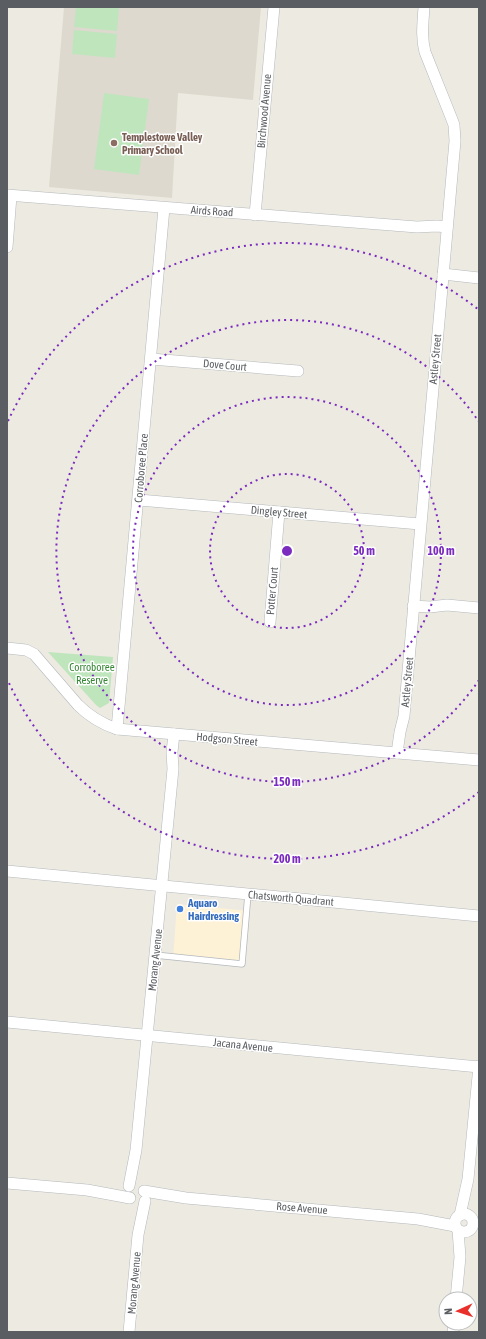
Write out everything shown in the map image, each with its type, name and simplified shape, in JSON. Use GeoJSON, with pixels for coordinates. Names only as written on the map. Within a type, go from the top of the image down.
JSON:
{"type":"FeatureCollection","features":[{"type":"Feature","properties":{"kind":"street","name":"Birchwood Avenue"},"geometry":{"type":"LineString","coordinates":[[255,214],[274,7]]}},
{"type":"Feature","properties":{"kind":"street","name":"Astley Street"},"geometry":{"type":"LineString","coordinates":[[400,753],[405,733],[404,716],[413,602],[455,133],[451,117],[424,48],[422,37],[424,7]]}},
{"type":"Feature","properties":{"kind":"street","name":"Airds Road"},"geometry":{"type":"LineString","coordinates":[[9,196],[255,214],[417,228],[437,233],[447,230]]}},
{"type":"Feature","properties":{"kind":"street"},"geometry":{"type":"LineString","coordinates":[[7,247],[9,196]]}},
{"type":"Feature","properties":{"kind":"street","name":"Corroboree Place"},"geometry":{"type":"LineString","coordinates":[[118,729],[164,208]]}},
{"type":"Feature","properties":{"kind":"street"},"geometry":{"type":"LineString","coordinates":[[443,274],[479,278]]}},
{"type":"Feature","properties":{"kind":"street","name":"Dove Court"},"geometry":{"type":"LineString","coordinates":[[151,359],[298,371]]}},
{"type":"Feature","properties":{"kind":"street","name":"Dingley Street"},"geometry":{"type":"LineString","coordinates":[[138,500],[420,524]]}},
{"type":"Feature","properties":{"kind":"street","name":"Potter Court"},"geometry":{"type":"LineString","coordinates":[[270,622],[279,512]]}},
{"type":"Feature","properties":{"kind":"street"},"geometry":{"type":"LineString","coordinates":[[413,602],[431,601],[447,605],[479,608]]}},
{"type":"Feature","properties":{"kind":"street","name":"Hodgson Street"},"geometry":{"type":"LineString","coordinates":[[7,648],[26,650],[34,654],[85,712],[99,722],[118,729],[479,760]]}},
{"type":"Feature","properties":{"kind":"street","name":"Morang Avenue"},"geometry":{"type":"LineString","coordinates":[[129,1332],[138,1235],[136,1150],[173,769],[178,752],[177,735]]}},
{"type":"Feature","properties":{"kind":"street","name":"Chatsworth Quadrant"},"geometry":{"type":"LineString","coordinates":[[7,871],[479,916]]}},
{"type":"Feature","properties":{"kind":"street","name":"Jacana Avenue"},"geometry":{"type":"LineString","coordinates":[[7,1022],[479,1067]]}},
{"type":"Feature","properties":{"kind":"street"},"geometry":{"type":"LineString","coordinates":[[457,1291],[460,1257],[467,1223],[468,1179],[479,1067]]}},
{"type":"Feature","properties":{"kind":"street","name":"Rose Avenue"},"geometry":{"type":"LineString","coordinates":[[7,1182],[467,1223]]}},
{"type":"Feature","properties":{"kind":"lane"},"geometry":{"type":"LineString","coordinates":[[155,955],[242,964],[248,894]]}},
{"type":"Feature","properties":{"kind":"shaded area","name":"Templestowe Valley Primary School"},"geometry":{"type":"Polygon","coordinates":[[[64,7],[261,7],[253,100],[178,93],[172,198],[49,187],[64,7]]]}},
{"type":"Feature","properties":{"kind":"shaded area"},"geometry":{"type":"Polygon","coordinates":[[[177,904],[249,911],[244,966],[173,959],[177,904]]]}},
{"type":"Feature","properties":{"kind":"green space"},"geometry":{"type":"Polygon","coordinates":[[[76,7],[119,8],[117,31],[74,27],[76,7]]]}},
{"type":"Feature","properties":{"kind":"green space"},"geometry":{"type":"Polygon","coordinates":[[[74,30],[117,34],[115,58],[72,54],[74,30]]]}},
{"type":"Feature","properties":{"kind":"green space"},"geometry":{"type":"Polygon","coordinates":[[[104,93],[149,99],[139,175],[94,169],[104,93]]]}},
{"type":"Feature","properties":{"kind":"green space","name":"Corroboree Reserve"},"geometry":{"type":"Polygon","coordinates":[[[48,652],[113,657],[109,703],[100,708],[96,705],[48,652]]]}},
{"type":"Feature","properties":{"kind":"place","name":"Templestowe Valley Primary School"},"geometry":{"type":"Point","coordinates":[114,143]}},
{"type":"Feature","properties":{"kind":"place","name":"Aquaro Hairdressing"},"geometry":{"type":"Point","coordinates":[180,909]}}]}
